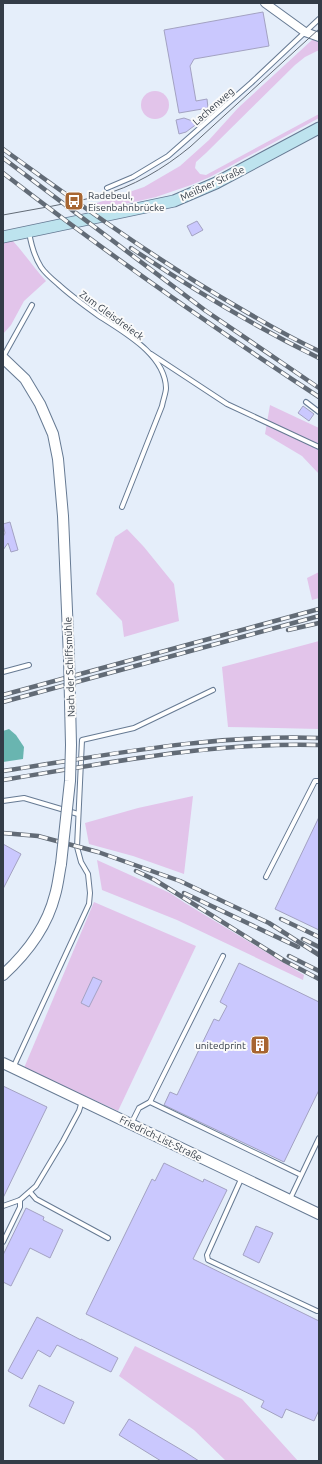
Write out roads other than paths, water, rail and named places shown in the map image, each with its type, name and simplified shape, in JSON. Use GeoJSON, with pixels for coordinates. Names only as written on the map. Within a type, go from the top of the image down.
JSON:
{"type":"FeatureCollection","features":[{"type":"Feature","properties":{"kind":"main road","name":"Meißner Straße"},"geometry":{"type":"LineString","coordinates":[[3,237],[174,201],[216,184],[319,128]]}},
{"type":"Feature","properties":{"kind":"street"},"geometry":{"type":"LineString","coordinates":[[265,3],[305,32],[319,37]]}},
{"type":"Feature","properties":{"kind":"street","name":"Nach der Schiffsmühle"},"geometry":{"type":"LineString","coordinates":[[3,357],[25,380],[40,404],[53,434],[58,458],[69,658],[71,745],[70,781],[56,895],[47,918],[27,950],[3,975]]}},
{"type":"Feature","properties":{"kind":"street","name":"Friedrich-List-Straße"},"geometry":{"type":"LineString","coordinates":[[3,1063],[319,1214]]}},
{"type":"Feature","properties":{"kind":"lane","name":"Lachenweg"},"geometry":{"type":"LineString","coordinates":[[107,188],[133,177],[168,156],[251,84],[319,19]]}},
{"type":"Feature","properties":{"kind":"lane","name":"Zum Gleisdreieck"},"geometry":{"type":"LineString","coordinates":[[28,232],[32,247],[41,267],[52,279],[68,293],[132,338],[146,350],[158,364],[163,376],[166,388],[162,406],[122,508]]}},
{"type":"Feature","properties":{"kind":"lane"},"geometry":{"type":"LineString","coordinates":[[3,357],[32,305]]}},
{"type":"Feature","properties":{"kind":"lane"},"geometry":{"type":"LineString","coordinates":[[146,350],[227,404],[319,447]]}},
{"type":"Feature","properties":{"kind":"lane"},"geometry":{"type":"LineString","coordinates":[[306,402],[319,412]]}},
{"type":"Feature","properties":{"kind":"lane"},"geometry":{"type":"LineString","coordinates":[[3,672],[29,665]]}},
{"type":"Feature","properties":{"kind":"lane"},"geometry":{"type":"LineString","coordinates":[[13,1068],[89,904],[90,893],[88,874],[81,862],[77,847],[82,740],[134,728],[213,690]]}},
{"type":"Feature","properties":{"kind":"lane"},"geometry":{"type":"LineString","coordinates":[[266,877],[316,781],[319,781]]}},
{"type":"Feature","properties":{"kind":"lane"},"geometry":{"type":"LineString","coordinates":[[3,801],[24,798],[78,814]]}},
{"type":"Feature","properties":{"kind":"lane"},"geometry":{"type":"LineString","coordinates":[[131,1124],[138,1108],[150,1102],[223,956]]}},
{"type":"Feature","properties":{"kind":"lane"},"geometry":{"type":"LineString","coordinates":[[3,1206],[20,1200],[36,1186],[79,1111],[82,1100]]}},
{"type":"Feature","properties":{"kind":"lane"},"geometry":{"type":"LineString","coordinates":[[150,1102],[301,1175]]}},
{"type":"Feature","properties":{"kind":"lane"},"geometry":{"type":"LineString","coordinates":[[289,1199],[319,1138]]}},
{"type":"Feature","properties":{"kind":"lane"},"geometry":{"type":"LineString","coordinates":[[242,1177],[207,1255],[208,1260],[316,1311]]}},
{"type":"Feature","properties":{"kind":"lane"},"geometry":{"type":"LineString","coordinates":[[30,1192],[36,1199],[108,1238]]}},
{"type":"Feature","properties":{"kind":"lane"},"geometry":{"type":"LineString","coordinates":[[3,1242],[20,1207],[20,1200]]}},
{"type":"Feature","properties":{"kind":"tram line"},"geometry":{"type":"LineString","coordinates":[[3,215],[99,196],[124,188],[158,170],[190,147],[319,29]]}},
{"type":"Feature","properties":{"kind":"railway"},"geometry":{"type":"LineString","coordinates":[[3,149],[176,269],[256,318],[319,351]]}},
{"type":"Feature","properties":{"kind":"railway"},"geometry":{"type":"LineString","coordinates":[[3,158],[206,311],[319,388]]}},
{"type":"Feature","properties":{"kind":"railway"},"geometry":{"type":"LineString","coordinates":[[3,173],[159,288],[319,397]]}},
{"type":"Feature","properties":{"kind":"railway"},"geometry":{"type":"LineString","coordinates":[[131,248],[224,306],[319,358]]}},
{"type":"Feature","properties":{"kind":"railway"},"geometry":{"type":"LineString","coordinates":[[3,695],[319,609]]}},
{"type":"Feature","properties":{"kind":"railway"},"geometry":{"type":"LineString","coordinates":[[3,702],[319,616]]}},
{"type":"Feature","properties":{"kind":"railway"},"geometry":{"type":"LineString","coordinates":[[288,630],[319,623]]}},
{"type":"Feature","properties":{"kind":"railway"},"geometry":{"type":"LineString","coordinates":[[3,771],[121,752],[200,742],[240,739],[319,738]]}},
{"type":"Feature","properties":{"kind":"railway"},"geometry":{"type":"LineString","coordinates":[[3,780],[200,750],[279,745],[319,745]]}},
{"type":"Feature","properties":{"kind":"railway"},"geometry":{"type":"LineString","coordinates":[[3,833],[38,836],[98,852],[180,881],[269,923],[319,955]]}},
{"type":"Feature","properties":{"kind":"railway"},"geometry":{"type":"LineString","coordinates":[[136,871],[155,880],[285,961],[319,979]]}},
{"type":"Feature","properties":{"kind":"railway"},"geometry":{"type":"LineString","coordinates":[[184,893],[298,947]]}},
{"type":"Feature","properties":{"kind":"railway"},"geometry":{"type":"LineString","coordinates":[[281,919],[319,937]]}},
{"type":"Feature","properties":{"kind":"railway"},"geometry":{"type":"LineString","coordinates":[[303,939],[319,947]]}},
{"type":"Feature","properties":{"kind":"railway"},"geometry":{"type":"LineString","coordinates":[[289,956],[319,971]]}},
{"type":"Feature","properties":{"kind":"place","name":"Radebeul, Eisenbahnbrücke"},"geometry":{"type":"Point","coordinates":[74,201]}},
{"type":"Feature","properties":{"kind":"place","name":"unitedprint"},"geometry":{"type":"Point","coordinates":[260,1045]}}]}
